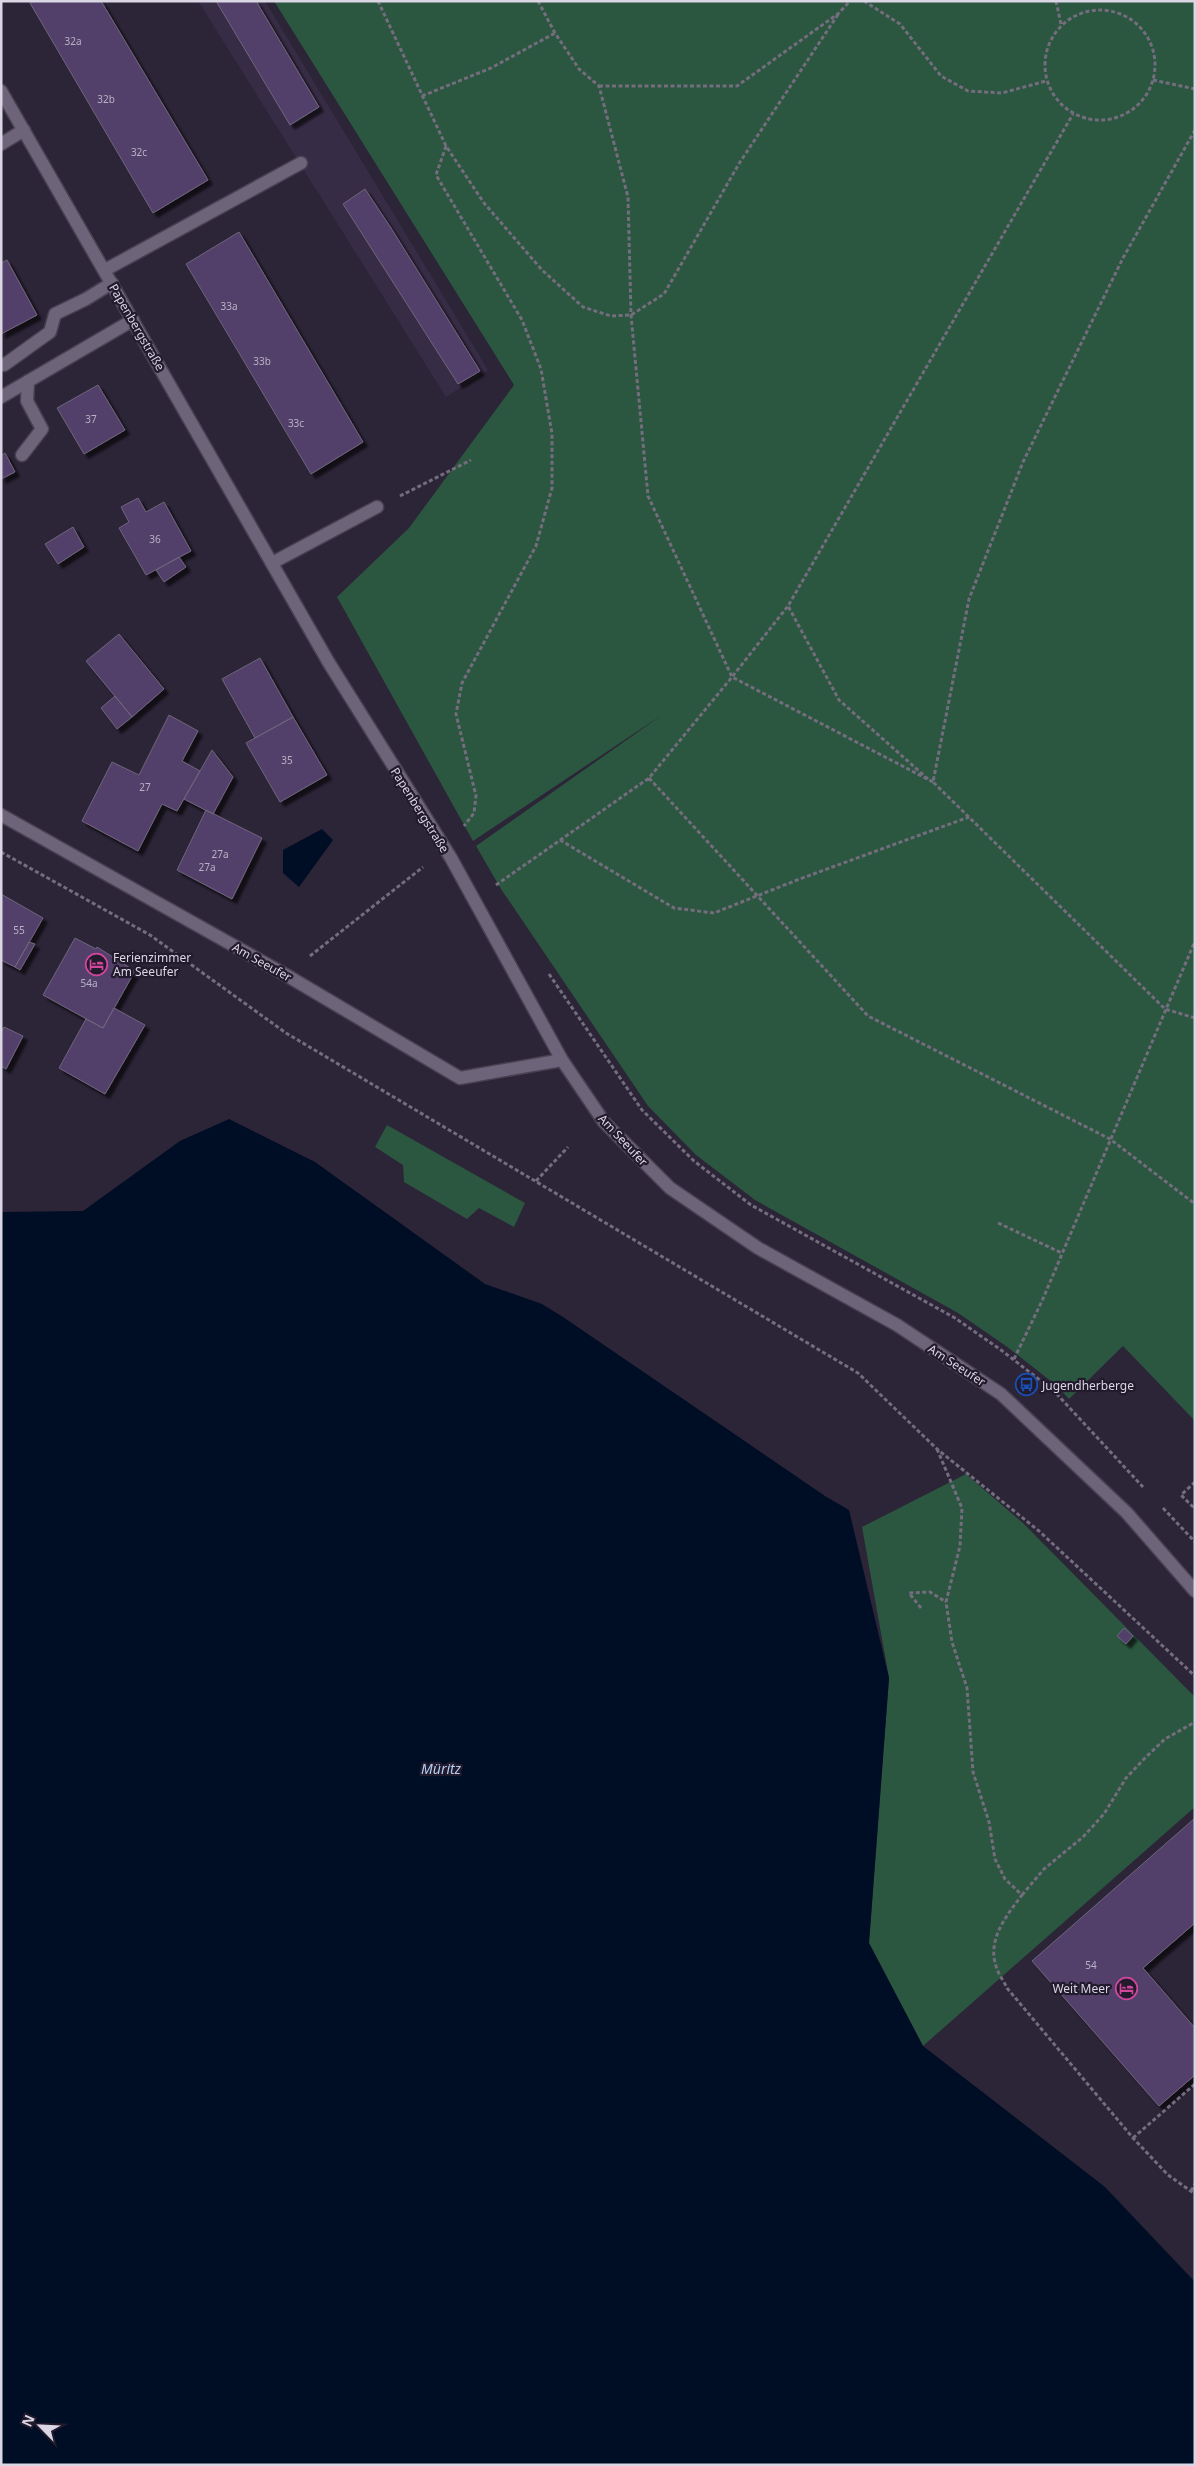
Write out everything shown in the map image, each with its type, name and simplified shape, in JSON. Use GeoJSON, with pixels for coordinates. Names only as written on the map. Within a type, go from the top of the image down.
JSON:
{"type":"FeatureCollection","features":[{"type":"Feature","properties":{"kind":"street","name":"Papenbergstraße"},"geometry":{"type":"LineString","coordinates":[[1,91],[329,664],[445,850],[562,1060]]}},
{"type":"Feature","properties":{"kind":"street"},"geometry":{"type":"LineString","coordinates":[[1,144],[24,130]]}},
{"type":"Feature","properties":{"kind":"street"},"geometry":{"type":"LineString","coordinates":[[105,270],[301,163]]}},
{"type":"Feature","properties":{"kind":"street"},"geometry":{"type":"LineString","coordinates":[[4,365],[50,332],[55,314],[86,299],[112,283]]}},
{"type":"Feature","properties":{"kind":"street"},"geometry":{"type":"LineString","coordinates":[[1,397],[133,320]]}},
{"type":"Feature","properties":{"kind":"street"},"geometry":{"type":"LineString","coordinates":[[22,455],[42,429],[27,402],[28,381]]}},
{"type":"Feature","properties":{"kind":"street"},"geometry":{"type":"LineString","coordinates":[[272,563],[377,507]]}},
{"type":"Feature","properties":{"kind":"street","name":"Am Seeufer"},"geometry":{"type":"LineString","coordinates":[[1,815],[286,975],[460,1078],[562,1060],[604,1122],[670,1188],[758,1248],[897,1326],[1001,1394],[1127,1512],[1195,1591]]}},
{"type":"Feature","properties":{"kind":"path"},"geometry":{"type":"LineString","coordinates":[[378,1],[446,146],[484,203],[542,270],[583,307],[611,316],[631,315],[664,294],[740,162],[839,13],[850,1]]}},
{"type":"Feature","properties":{"kind":"path"},"geometry":{"type":"LineString","coordinates":[[538,1],[555,33],[579,69],[599,86],[628,197],[631,315],[648,496],[732,678],[932,782]]}},
{"type":"Feature","properties":{"kind":"path"},"geometry":{"type":"LineString","coordinates":[[864,1],[900,24],[941,76],[968,91],[1002,93],[1046,81]]}},
{"type":"Feature","properties":{"kind":"path"},"geometry":{"type":"LineString","coordinates":[[1056,1],[1061,24]]}},
{"type":"Feature","properties":{"kind":"path"},"geometry":{"type":"LineString","coordinates":[[1117,11],[1139,25],[1155,56],[1153,80],[1140,102],[1127,113],[1107,120],[1073,114],[1052,95],[1046,81],[1045,52],[1061,24],[1082,12],[1117,11]]}},
{"type":"Feature","properties":{"kind":"path"},"geometry":{"type":"LineString","coordinates":[[599,86],[737,86],[839,13]]}},
{"type":"Feature","properties":{"kind":"path"},"geometry":{"type":"LineString","coordinates":[[422,96],[491,68],[555,33]]}},
{"type":"Feature","properties":{"kind":"path"},"geometry":{"type":"LineString","coordinates":[[1153,80],[1195,89]]}},
{"type":"Feature","properties":{"kind":"path"},"geometry":{"type":"LineString","coordinates":[[492,887],[648,778],[732,678],[788,606],[1073,114]]}},
{"type":"Feature","properties":{"kind":"path"},"geometry":{"type":"LineString","coordinates":[[932,782],[969,599],[1023,462],[1123,258],[1195,130]]}},
{"type":"Feature","properties":{"kind":"path"},"geometry":{"type":"LineString","coordinates":[[286,975],[445,850],[474,813],[476,796],[456,714],[462,683],[536,546],[552,488],[552,434],[541,369],[522,320],[436,175],[446,146]]}},
{"type":"Feature","properties":{"kind":"path"},"geometry":{"type":"LineString","coordinates":[[377,507],[471,460]]}},
{"type":"Feature","properties":{"kind":"path"},"geometry":{"type":"LineString","coordinates":[[788,606],[839,700],[932,782],[1164,1009],[1195,1018]]}},
{"type":"Feature","properties":{"kind":"path"},"geometry":{"type":"LineString","coordinates":[[648,778],[868,1016],[1110,1139],[1195,1204]]}},
{"type":"Feature","properties":{"kind":"path"},"geometry":{"type":"LineString","coordinates":[[560,840],[674,908],[714,913],[968,817]]}},
{"type":"Feature","properties":{"kind":"path"},"geometry":{"type":"LineString","coordinates":[[1,852],[150,935],[286,1033],[599,1217],[858,1373],[937,1449],[1039,1531],[1195,1676]]}},
{"type":"Feature","properties":{"kind":"path"},"geometry":{"type":"LineString","coordinates":[[1014,1359],[1062,1253],[1164,1009],[1195,941]]}},
{"type":"Feature","properties":{"kind":"path"},"geometry":{"type":"LineString","coordinates":[[547,971],[642,1110],[694,1161],[751,1205],[955,1318],[1014,1359],[1054,1391],[1148,1492]]}},
{"type":"Feature","properties":{"kind":"path"},"geometry":{"type":"LineString","coordinates":[[536,1181],[568,1147]]}},
{"type":"Feature","properties":{"kind":"path"},"geometry":{"type":"LineString","coordinates":[[998,1223],[1062,1253]]}},
{"type":"Feature","properties":{"kind":"path"},"geometry":{"type":"LineString","coordinates":[[937,1449],[962,1508],[960,1546],[946,1602],[952,1642],[967,1688],[973,1772],[989,1822],[995,1859],[1005,1878],[1022,1894]]}},
{"type":"Feature","properties":{"kind":"path"},"geometry":{"type":"LineString","coordinates":[[1195,1482],[1181,1495],[1195,1509]]}},
{"type":"Feature","properties":{"kind":"path"},"geometry":{"type":"LineString","coordinates":[[1161,1506],[1195,1542]]}},
{"type":"Feature","properties":{"kind":"path"},"geometry":{"type":"LineString","coordinates":[[921,1608],[909,1593],[930,1592],[946,1602]]}},
{"type":"Feature","properties":{"kind":"path"},"geometry":{"type":"LineString","coordinates":[[1195,1722],[1165,1739],[1144,1758],[1126,1778],[1104,1814],[1083,1837],[1044,1869],[1022,1894],[1002,1922],[994,1945],[996,1966],[1007,1988],[1133,2138],[1168,2175],[1195,2194]]}},
{"type":"Feature","properties":{"kind":"path"},"geometry":{"type":"LineString","coordinates":[[1133,2138],[1195,2084]]}},
{"type":"Feature","properties":{"kind":"path"},"geometry":{"type":"LineString","coordinates":[[1191,2191],[1195,2184]]}},
{"type":"Feature","properties":{"kind":"shaded area"},"geometry":{"type":"Polygon","coordinates":[[[198,1],[265,1],[488,370],[446,397],[198,1]]]}},
{"type":"Feature","properties":{"kind":"green space"},"geometry":{"type":"Polygon","coordinates":[[[274,1],[1195,1],[1195,1421],[1123,1346],[1069,1399],[1057,1386],[1006,1346],[958,1313],[755,1200],[696,1155],[648,1106],[501,889],[476,846],[662,715],[473,841],[337,597],[409,528],[514,385],[274,1]]]}},
{"type":"Feature","properties":{"kind":"green space"},"geometry":{"type":"Polygon","coordinates":[[[387,1125],[525,1203],[514,1227],[479,1208],[467,1219],[404,1182],[403,1165],[375,1147],[387,1125]]]}},
{"type":"Feature","properties":{"kind":"green space"},"geometry":{"type":"Polygon","coordinates":[[[966,1474],[1023,1523],[1195,1697],[1195,1807],[923,2046],[869,1943],[889,1678],[862,1527],[966,1474]]]}},
{"type":"Feature","properties":{"kind":"water"},"geometry":{"type":"Polygon","coordinates":[[[322,829],[333,840],[299,887],[283,873],[283,850],[322,829]]]}},
{"type":"Feature","properties":{"kind":"water","name":"Müritz"},"geometry":{"type":"Polygon","coordinates":[[[229,1119],[315,1162],[485,1284],[542,1304],[563,1317],[825,1496],[849,1510],[889,1678],[869,1943],[923,2046],[1105,2187],[1195,2282],[1195,2465],[1,2465],[1,1212],[83,1211],[180,1141],[229,1119]]]}},
{"type":"Feature","properties":{"kind":"building"},"geometry":{"type":"Polygon","coordinates":[[[33,1],[101,1],[208,180],[153,213],[30,3],[33,1]]]}},
{"type":"Feature","properties":{"kind":"building"},"geometry":{"type":"Polygon","coordinates":[[[216,1],[256,1],[319,107],[290,125],[216,1]]]}},
{"type":"Feature","properties":{"kind":"building"},"geometry":{"type":"Polygon","coordinates":[[[365,189],[480,371],[458,384],[343,204],[365,189]]]}},
{"type":"Feature","properties":{"kind":"building"},"geometry":{"type":"Polygon","coordinates":[[[239,232],[363,442],[311,474],[186,264],[239,232]]]}},
{"type":"Feature","properties":{"kind":"building"},"geometry":{"type":"Polygon","coordinates":[[[7,260],[37,315],[1,334],[1,263],[7,260]]]}},
{"type":"Feature","properties":{"kind":"building"},"geometry":{"type":"Polygon","coordinates":[[[98,385],[125,430],[84,454],[57,408],[98,385]]]}},
{"type":"Feature","properties":{"kind":"building"},"geometry":{"type":"Polygon","coordinates":[[[5,453],[15,472],[1,479],[1,456],[5,453]]]}},
{"type":"Feature","properties":{"kind":"building"},"geometry":{"type":"Polygon","coordinates":[[[138,498],[146,512],[164,502],[191,551],[146,575],[119,528],[129,522],[121,507],[138,498]]]}},
{"type":"Feature","properties":{"kind":"building"},"geometry":{"type":"Polygon","coordinates":[[[73,527],[84,547],[58,564],[45,544],[73,527]]]}},
{"type":"Feature","properties":{"kind":"building"},"geometry":{"type":"Polygon","coordinates":[[[179,557],[186,567],[164,582],[156,570],[179,557]]]}},
{"type":"Feature","properties":{"kind":"building"},"geometry":{"type":"Polygon","coordinates":[[[119,634],[164,689],[132,717],[86,661],[119,634]]]}},
{"type":"Feature","properties":{"kind":"building"},"geometry":{"type":"Polygon","coordinates":[[[260,658],[293,717],[255,738],[222,679],[260,658]]]}},
{"type":"Feature","properties":{"kind":"building"},"geometry":{"type":"Polygon","coordinates":[[[115,696],[132,717],[117,729],[101,708],[115,696]]]}},
{"type":"Feature","properties":{"kind":"building"},"geometry":{"type":"Polygon","coordinates":[[[169,715],[198,731],[182,761],[200,771],[177,811],[162,804],[138,851],[82,821],[112,762],[139,775],[169,715]]]}},
{"type":"Feature","properties":{"kind":"building"},"geometry":{"type":"Polygon","coordinates":[[[293,717],[327,775],[280,802],[246,743],[293,717]]]}},
{"type":"Feature","properties":{"kind":"building"},"geometry":{"type":"Polygon","coordinates":[[[212,750],[233,777],[213,814],[184,799],[212,750]]]}},
{"type":"Feature","properties":{"kind":"building"},"geometry":{"type":"Polygon","coordinates":[[[206,810],[262,838],[232,899],[177,870],[206,810]]]}},
{"type":"Feature","properties":{"kind":"building"},"geometry":{"type":"Polygon","coordinates":[[[1,894],[43,918],[15,967],[1,960],[1,894]]]}},
{"type":"Feature","properties":{"kind":"building"},"geometry":{"type":"Polygon","coordinates":[[[75,938],[96,949],[97,947],[135,971],[103,1028],[43,995],[75,938]]]}},
{"type":"Feature","properties":{"kind":"building"},"geometry":{"type":"Polygon","coordinates":[[[29,942],[35,944],[20,970],[15,967],[29,942]]]}},
{"type":"Feature","properties":{"kind":"building"},"geometry":{"type":"Polygon","coordinates":[[[114,1008],[145,1025],[105,1094],[59,1068],[86,1019],[103,1028],[114,1008]]]}},
{"type":"Feature","properties":{"kind":"building"},"geometry":{"type":"Polygon","coordinates":[[[4,1027],[23,1036],[6,1069],[1,1066],[1,1032],[4,1027]]]}},
{"type":"Feature","properties":{"kind":"building"},"geometry":{"type":"Polygon","coordinates":[[[1124,1628],[1133,1636],[1126,1644],[1117,1636],[1124,1628]]]}},
{"type":"Feature","properties":{"kind":"building"},"geometry":{"type":"Polygon","coordinates":[[[1195,1818],[1195,1923],[1143,1968],[1195,2028],[1195,2075],[1159,2106],[1032,1961],[1195,1818]]]}},
{"type":"Feature","properties":{"kind":"place","name":"Ferienzimmer Am Seeufer"},"geometry":{"type":"Point","coordinates":[97,964]}},
{"type":"Feature","properties":{"kind":"place","name":"Jugendherberge"},"geometry":{"type":"Point","coordinates":[1026,1385]}},
{"type":"Feature","properties":{"kind":"place","name":"Weit Meer"},"geometry":{"type":"Point","coordinates":[1126,1988]}}]}
